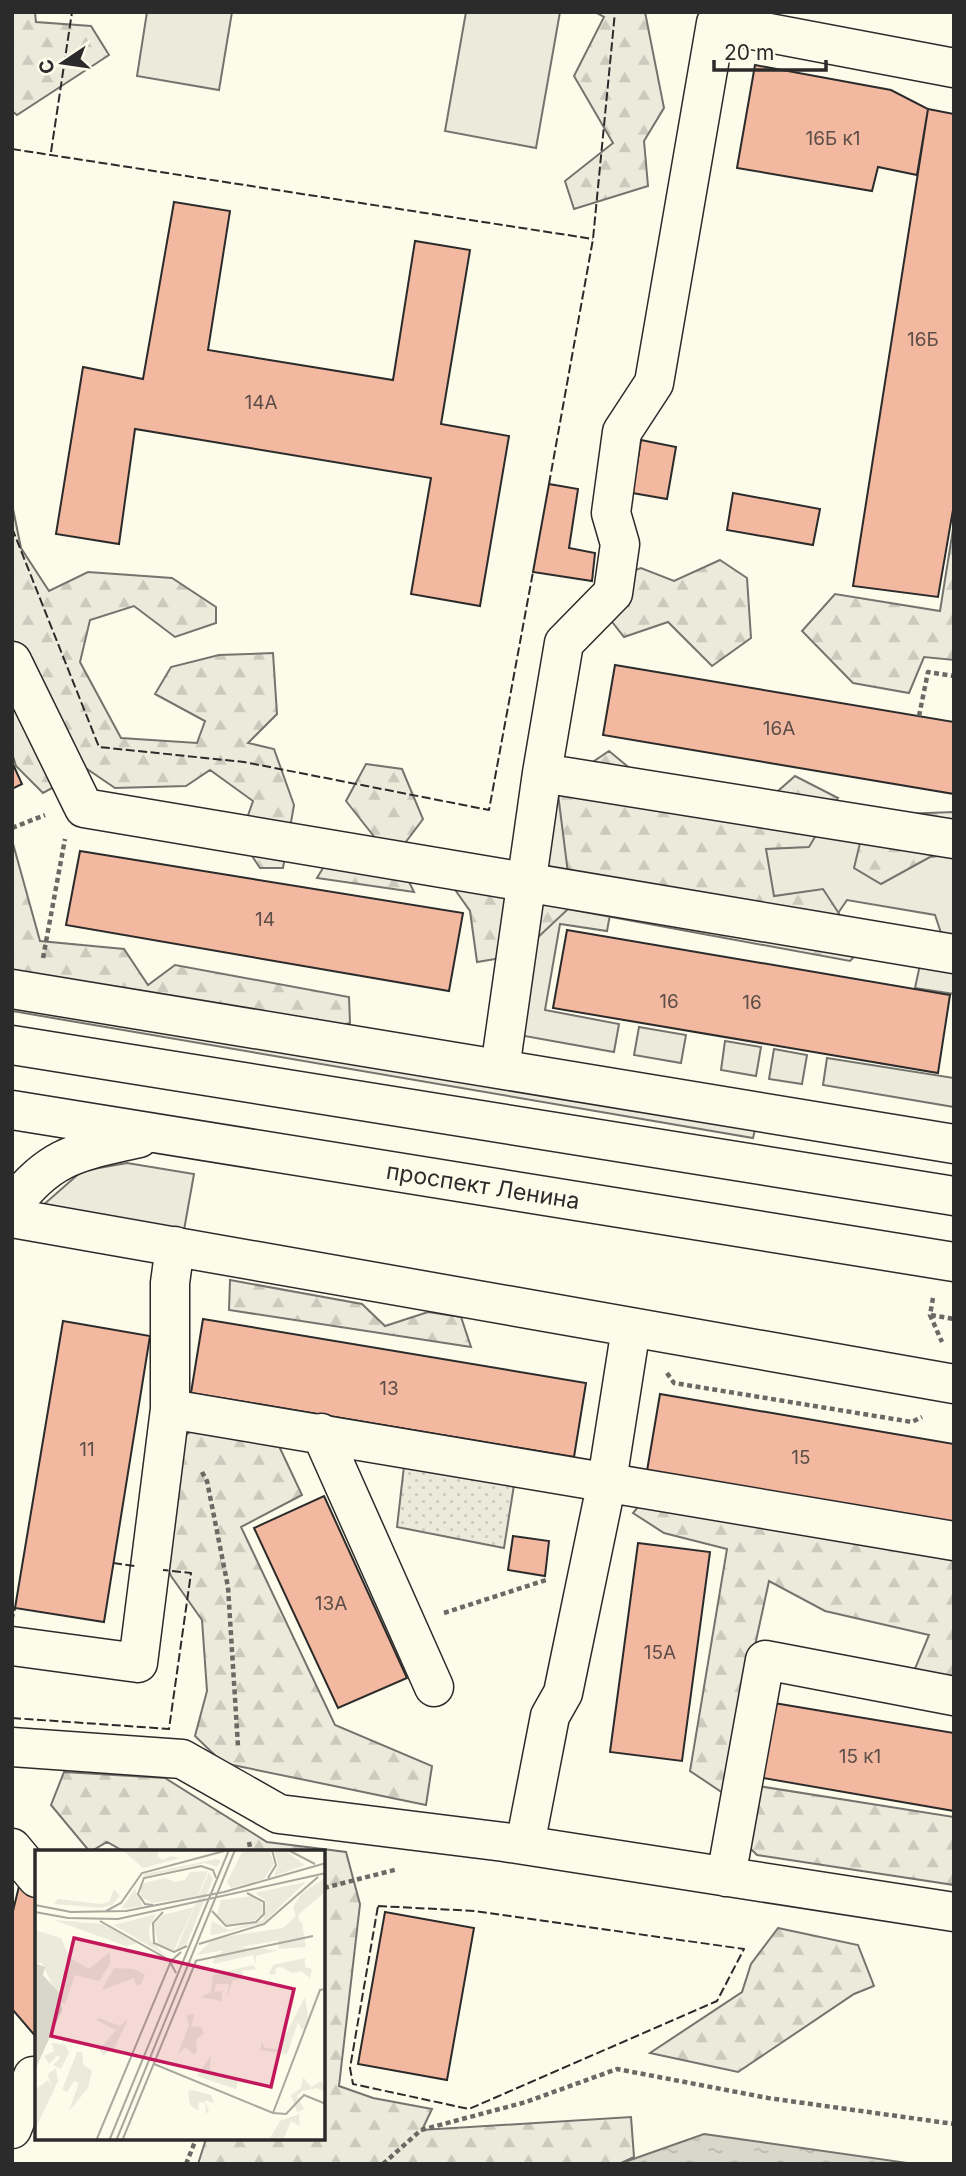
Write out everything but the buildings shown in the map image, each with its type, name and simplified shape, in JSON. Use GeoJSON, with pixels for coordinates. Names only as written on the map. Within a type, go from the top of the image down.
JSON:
{"type":"FeatureCollection","features":[{"type":"Feature","properties":{"kind":"main road"},"geometry":{"type":"LineString","coordinates":[[500,1069],[542,772],[564,643],[613,593],[620,544],[611,513],[622,432],[654,383],[716,23],[954,68]]}},
{"type":"Feature","properties":{"kind":"main road"},"geometry":{"type":"LineString","coordinates":[[12,662],[84,808],[954,954]]}},
{"type":"Feature","properties":{"kind":"main road"},"geometry":{"type":"LineString","coordinates":[[542,772],[954,839]]}},
{"type":"Feature","properties":{"kind":"main road"},"geometry":{"type":"LineString","coordinates":[[12,989],[954,1144]]}},
{"type":"Feature","properties":{"kind":"main road"},"geometry":{"type":"LineString","coordinates":[[12,1045],[954,1196]]}},
{"type":"Feature","properties":{"kind":"main road","name":"проспект Ленина"},"geometry":{"type":"LineString","coordinates":[[12,1110],[954,1262]]}},
{"type":"Feature","properties":{"kind":"main road"},"geometry":{"type":"LineString","coordinates":[[12,1206],[29,1183],[71,1154],[158,1134]]}},
{"type":"Feature","properties":{"kind":"main road"},"geometry":{"type":"LineString","coordinates":[[12,1218],[954,1384]]}},
{"type":"Feature","properties":{"kind":"main road"},"geometry":{"type":"LineString","coordinates":[[12,1646],[138,1663],[170,1409],[170,1283],[175,1246]]}},
{"type":"Feature","properties":{"kind":"main road"},"geometry":{"type":"LineString","coordinates":[[525,1845],[550,1716],[563,1693],[590,1566],[607,1481],[631,1328]]}},
{"type":"Feature","properties":{"kind":"main road"},"geometry":{"type":"LineString","coordinates":[[170,1409],[954,1541]]}},
{"type":"Feature","properties":{"kind":"main road"},"geometry":{"type":"LineString","coordinates":[[321,1433],[434,1687]]}},
{"type":"Feature","properties":{"kind":"main road"},"geometry":{"type":"LineString","coordinates":[[726,1877],[765,1660],[954,1696]]}},
{"type":"Feature","properties":{"kind":"main road"},"geometry":{"type":"LineString","coordinates":[[12,1748],[182,1759],[279,1814],[525,1845],[954,1912]]}},
{"type":"Feature","properties":{"kind":"main road"},"geometry":{"type":"LineString","coordinates":[[12,1848],[35,1876]]}},
{"type":"Feature","properties":{"kind":"main road"},"geometry":{"type":"LineString","coordinates":[[12,2130],[33,2076]]}},
{"type":"Feature","properties":{"kind":"path"},"geometry":{"type":"LineString","coordinates":[[919,716],[928,671],[954,676]]}},
{"type":"Feature","properties":{"kind":"path"},"geometry":{"type":"LineString","coordinates":[[43,962],[66,833],[84,808]]}},
{"type":"Feature","properties":{"kind":"path"},"geometry":{"type":"LineString","coordinates":[[930,1315],[954,1319]]}},
{"type":"Feature","properties":{"kind":"path"},"geometry":{"type":"LineString","coordinates":[[201,1469],[207,1482],[228,1587],[236,1690],[239,1793],[251,1850]]}},
{"type":"Feature","properties":{"kind":"path"},"geometry":{"type":"LineString","coordinates":[[406,1625],[590,1566]]}},
{"type":"Feature","properties":{"kind":"path"},"geometry":{"type":"LineString","coordinates":[[383,2164],[421,2130],[526,2102],[617,2070],[768,2098],[954,2124]]}},
{"type":"Feature","properties":{"kind":"path"},"geometry":{"type":"LineString","coordinates":[[186,2164],[195,2141]]}},
{"type":"Feature","properties":{"kind":"green space"},"geometry":{"type":"Polygon","coordinates":[[[12,12],[35,12],[36,22],[91,26],[109,55],[17,115],[12,111],[12,12]]]}},
{"type":"Feature","properties":{"kind":"green space"},"geometry":{"type":"Polygon","coordinates":[[[147,12],[232,12],[219,90],[137,76],[147,12]]]}},
{"type":"Feature","properties":{"kind":"green space"},"geometry":{"type":"Polygon","coordinates":[[[466,12],[560,12],[536,148],[445,131],[466,12]]]}},
{"type":"Feature","properties":{"kind":"green space"},"geometry":{"type":"Polygon","coordinates":[[[595,12],[645,12],[664,108],[644,141],[648,186],[574,209],[565,181],[613,143],[574,76],[604,17],[595,12]]]}},
{"type":"Feature","properties":{"kind":"green space"},"geometry":{"type":"Polygon","coordinates":[[[12,504],[21,548],[49,591],[88,572],[172,578],[216,607],[216,623],[175,637],[134,606],[90,620],[80,662],[121,738],[197,743],[205,721],[155,694],[171,667],[219,655],[273,653],[277,714],[248,743],[274,749],[294,805],[283,868],[260,868],[240,838],[253,801],[210,770],[186,786],[115,788],[87,769],[43,793],[16,766],[12,753],[12,504]]]}},
{"type":"Feature","properties":{"kind":"green space"},"geometry":{"type":"Polygon","coordinates":[[[954,523],[954,660],[924,657],[909,693],[853,683],[802,631],[835,594],[940,611],[954,523]]]}},
{"type":"Feature","properties":{"kind":"green space"},"geometry":{"type":"Polygon","coordinates":[[[720,560],[747,578],[751,638],[712,666],[668,622],[624,637],[602,609],[604,581],[641,568],[674,581],[720,560]]]}},
{"type":"Feature","properties":{"kind":"green space"},"geometry":{"type":"Polygon","coordinates":[[[609,751],[685,814],[752,814],[795,776],[838,798],[809,847],[766,849],[774,896],[823,889],[862,949],[850,961],[568,909],[519,955],[477,962],[470,911],[446,877],[570,889],[557,786],[609,751]]]}},
{"type":"Feature","properties":{"kind":"green space"},"geometry":{"type":"Polygon","coordinates":[[[366,764],[402,769],[423,819],[396,855],[414,892],[317,878],[329,858],[376,839],[346,801],[366,764]]]}},
{"type":"Feature","properties":{"kind":"green space"},"geometry":{"type":"Polygon","coordinates":[[[564,792],[954,854],[954,947],[945,945],[935,915],[847,900],[832,922],[571,877],[550,869],[545,861],[557,797],[564,792]]]}},
{"type":"Feature","properties":{"kind":"green space"},"geometry":{"type":"Polygon","coordinates":[[[954,812],[954,854],[930,857],[881,884],[854,868],[860,843],[900,814],[954,812]]]}},
{"type":"Feature","properties":{"kind":"green space"},"geometry":{"type":"Polygon","coordinates":[[[12,840],[40,941],[124,949],[148,985],[175,965],[349,997],[350,1023],[266,1044],[146,1018],[139,990],[105,1001],[12,987],[12,840]]]}},
{"type":"Feature","properties":{"kind":"green space"},"geometry":{"type":"Polygon","coordinates":[[[540,899],[611,909],[607,931],[560,924],[545,1010],[619,1024],[614,1052],[519,1035],[540,899]]]}},
{"type":"Feature","properties":{"kind":"green space"},"geometry":{"type":"Polygon","coordinates":[[[921,960],[954,966],[954,994],[915,988],[921,960]]]}},
{"type":"Feature","properties":{"kind":"green space"},"geometry":{"type":"Polygon","coordinates":[[[12,999],[757,1121],[753,1138],[12,1011],[12,999]]]}},
{"type":"Feature","properties":{"kind":"green space"},"geometry":{"type":"Polygon","coordinates":[[[639,1027],[686,1035],[681,1063],[634,1055],[639,1027]]]}},
{"type":"Feature","properties":{"kind":"green space"},"geometry":{"type":"Polygon","coordinates":[[[725,1041],[761,1047],[756,1076],[721,1070],[725,1041]]]}},
{"type":"Feature","properties":{"kind":"green space"},"geometry":{"type":"Polygon","coordinates":[[[774,1049],[807,1055],[802,1084],[769,1079],[774,1049]]]}},
{"type":"Feature","properties":{"kind":"green space"},"geometry":{"type":"Polygon","coordinates":[[[827,1058],[954,1078],[954,1107],[823,1085],[827,1058]]]}},
{"type":"Feature","properties":{"kind":"green space"},"geometry":{"type":"Polygon","coordinates":[[[127,1163],[194,1174],[184,1230],[42,1206],[82,1171],[127,1163]]]}},
{"type":"Feature","properties":{"kind":"green space"},"geometry":{"type":"Polygon","coordinates":[[[230,1280],[362,1304],[385,1326],[428,1312],[461,1317],[471,1347],[229,1310],[230,1280]]]}},
{"type":"Feature","properties":{"kind":"green space"},"geometry":{"type":"Polygon","coordinates":[[[193,1430],[278,1444],[302,1495],[241,1527],[335,1725],[432,1766],[426,1805],[223,1763],[195,1736],[207,1691],[202,1620],[171,1576],[159,1545],[173,1444],[193,1430]]]}},
{"type":"Feature","properties":{"kind":"green space"},"geometry":{"type":"Polygon","coordinates":[[[404,1466],[514,1485],[504,1548],[397,1527],[404,1466]]]}},
{"type":"Feature","properties":{"kind":"green space"},"geometry":{"type":"Polygon","coordinates":[[[646,1497],[954,1559],[954,1683],[914,1671],[929,1635],[825,1611],[769,1581],[723,1793],[690,1771],[727,1549],[664,1533],[633,1513],[646,1497]]]}},
{"type":"Feature","properties":{"kind":"green space"},"geometry":{"type":"Polygon","coordinates":[[[64,1772],[165,1778],[267,1842],[346,1852],[360,1904],[339,2086],[373,2098],[432,2109],[422,2130],[631,2117],[634,2157],[619,2164],[198,2164],[205,2141],[326,2141],[326,1850],[121,1850],[107,1842],[88,1850],[51,1805],[64,1772]]]}},
{"type":"Feature","properties":{"kind":"green space"},"geometry":{"type":"Polygon","coordinates":[[[758,1786],[954,1817],[954,1885],[757,1855],[749,1847],[758,1786]]]}},
{"type":"Feature","properties":{"kind":"green space"},"geometry":{"type":"Polygon","coordinates":[[[778,1928],[858,1945],[874,1986],[854,1994],[738,2072],[650,2053],[742,1992],[751,1964],[778,1928]]]}},
{"type":"Feature","properties":{"kind":"water"},"geometry":{"type":"Polygon","coordinates":[[[704,2134],[908,2163],[908,2164],[619,2164],[704,2134]]]}},
{"type":"Feature","properties":{"kind":"fence"},"geometry":{"type":"LineString","coordinates":[[51,152],[72,12]]}},
{"type":"Feature","properties":{"kind":"fence"},"geometry":{"type":"LineString","coordinates":[[549,484],[593,239],[615,12]]}},
{"type":"Feature","properties":{"kind":"fence"},"geometry":{"type":"LineString","coordinates":[[12,149],[593,239]]}},
{"type":"Feature","properties":{"kind":"fence"},"geometry":{"type":"LineString","coordinates":[[12,528],[99,747],[244,762],[489,810],[533,572]]}},
{"type":"Feature","properties":{"kind":"fence"},"geometry":{"type":"LineString","coordinates":[[113,1563],[135,1566]]}},
{"type":"Feature","properties":{"kind":"fence"},"geometry":{"type":"LineString","coordinates":[[12,1718],[169,1729],[191,1573],[163,1570]]}},
{"type":"Feature","properties":{"kind":"fence"},"geometry":{"type":"LineString","coordinates":[[12,1623],[15,1608]]}},
{"type":"Feature","properties":{"kind":"fence"},"geometry":{"type":"LineString","coordinates":[[378,1906],[475,1911],[744,1949],[717,2001],[469,2109],[353,2084],[350,2068],[378,1906]]}}]}
